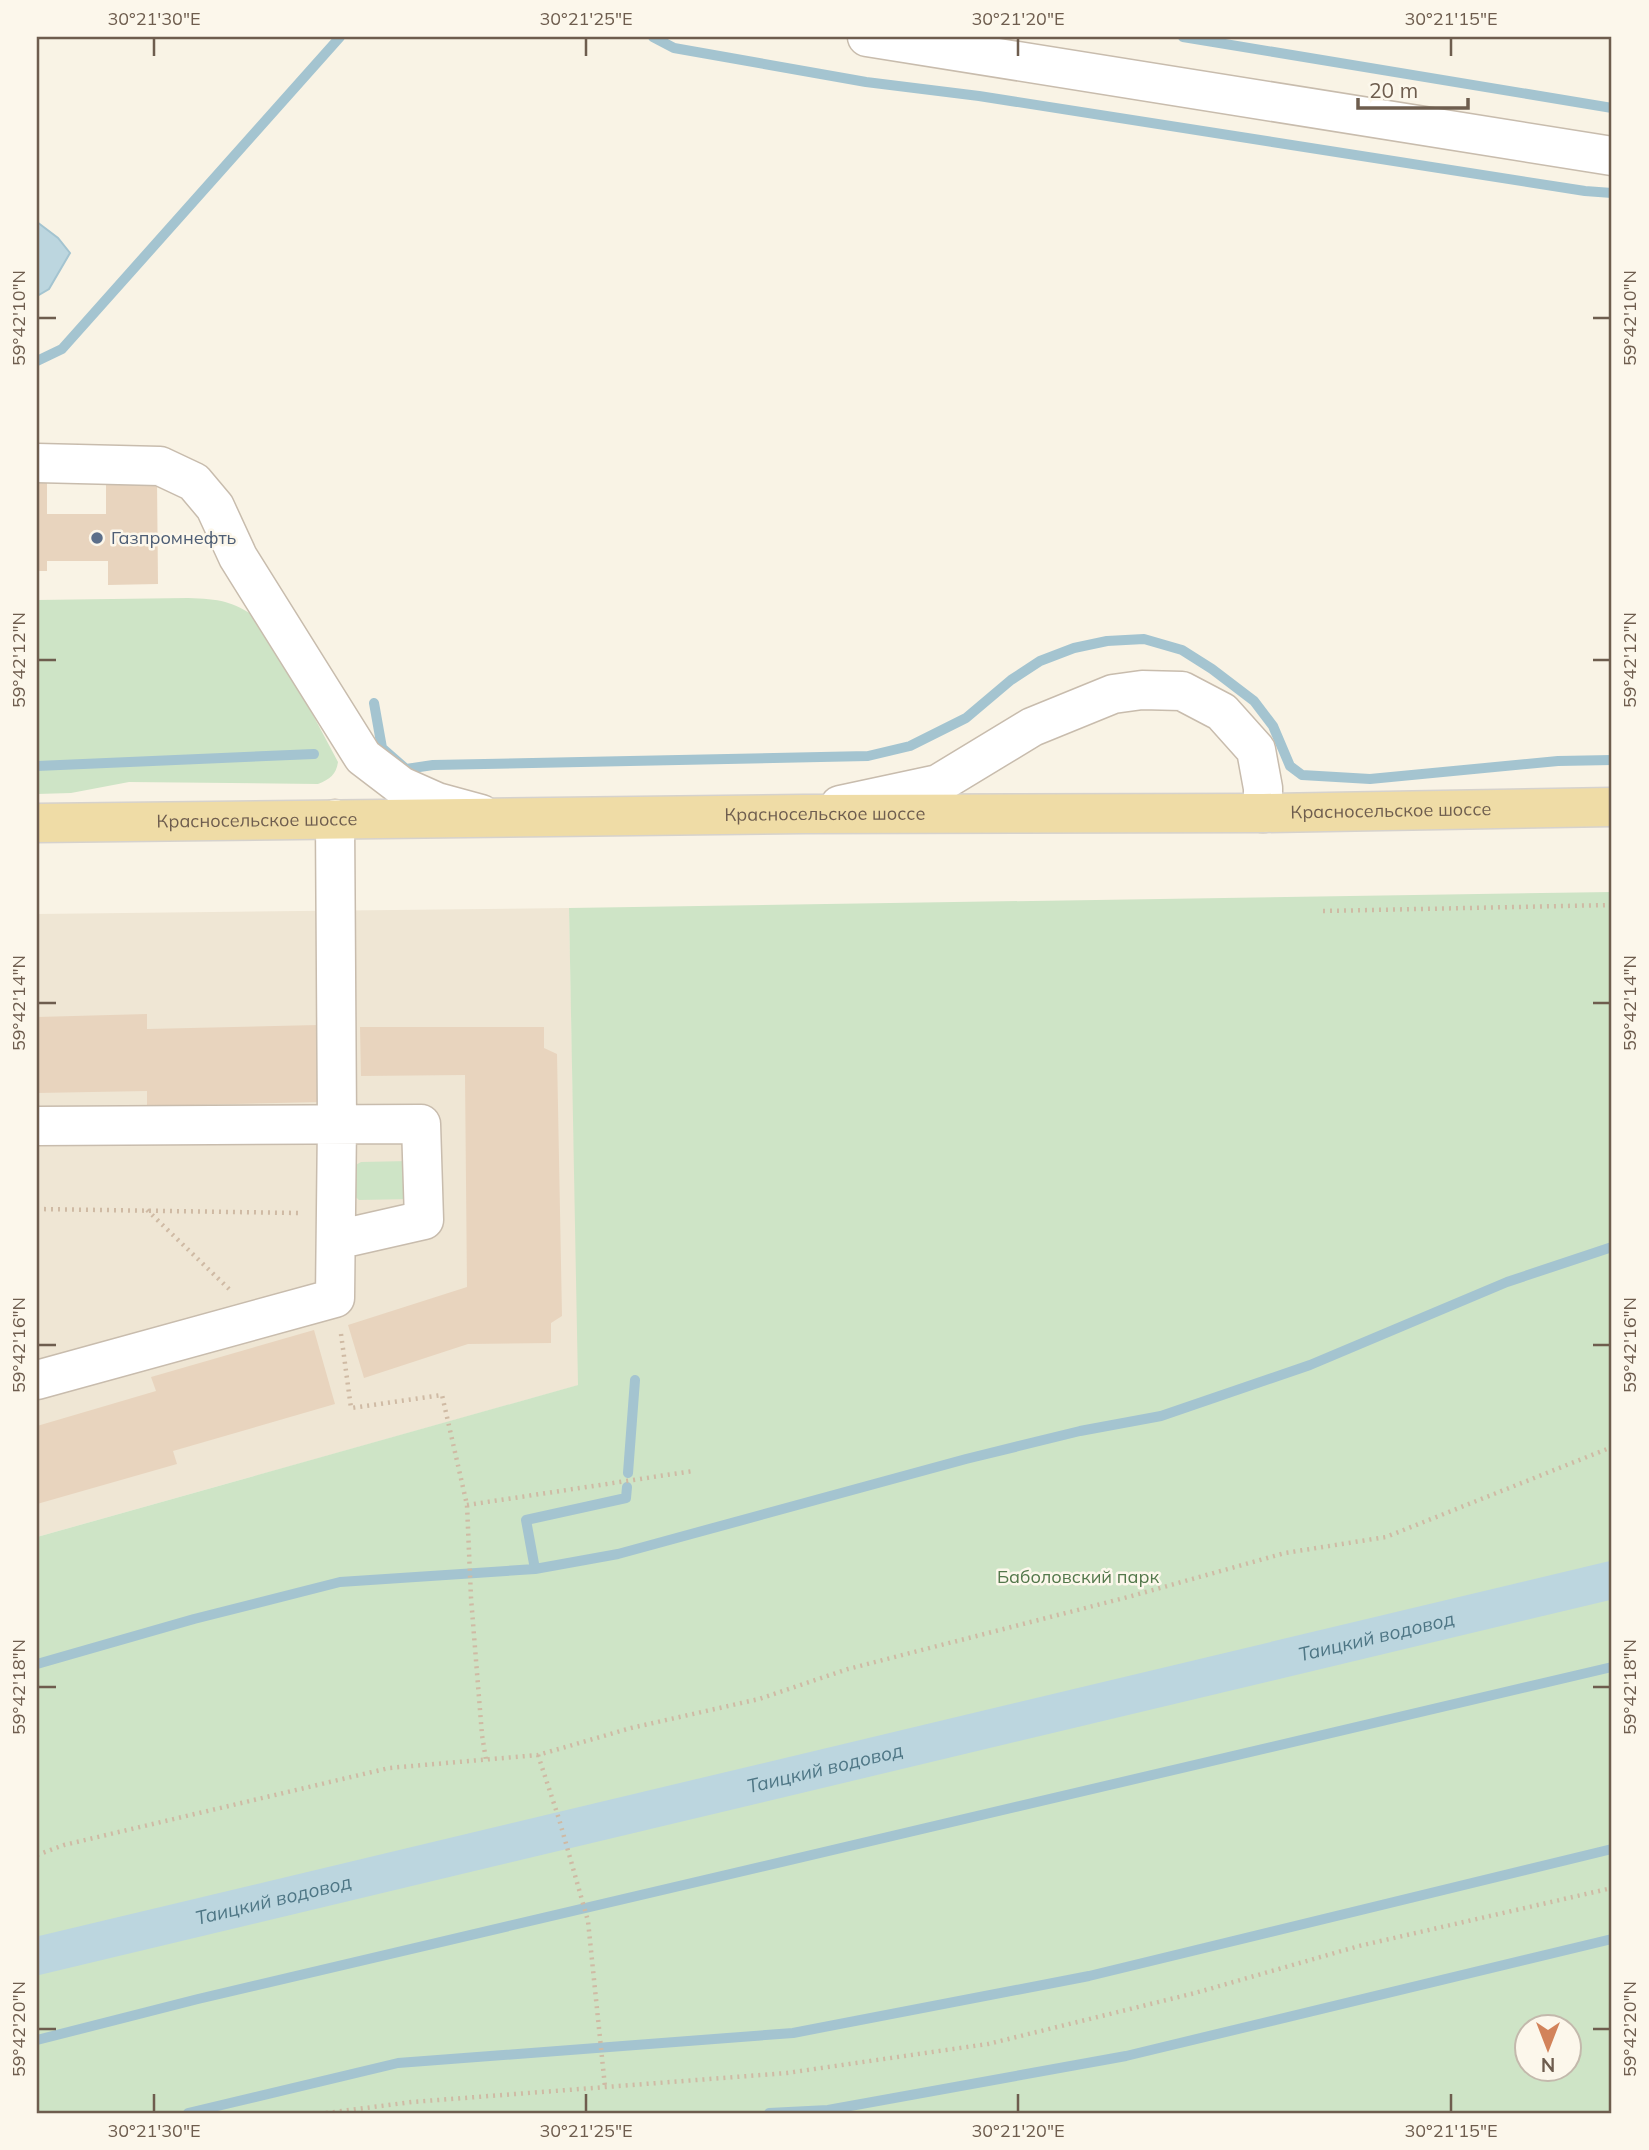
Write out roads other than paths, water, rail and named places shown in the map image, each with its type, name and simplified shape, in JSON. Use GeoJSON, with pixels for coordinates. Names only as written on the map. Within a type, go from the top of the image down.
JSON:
{"type":"FeatureCollection","features":[{"type":"Feature","properties":{"kind":"main road","name":"Красносельское шоссе"},"geometry":{"type":"LineString","coordinates":[[37,823],[803,814],[1263,813],[1612,807]]}},
{"type":"Feature","properties":{"kind":"street"},"geometry":{"type":"LineString","coordinates":[[867,37],[1612,156]]}},
{"type":"Feature","properties":{"kind":"street"},"geometry":{"type":"LineString","coordinates":[[37,463],[160,466],[194,482],[215,507],[238,557],[363,757],[401,786],[437,802],[493,818]]}},
{"type":"Feature","properties":{"kind":"street"},"geometry":{"type":"LineString","coordinates":[[803,814],[939,784],[1032,727],[1112,694],[1142,690],[1182,691],[1222,712],[1256,750],[1263,788],[1263,813]]}},
{"type":"Feature","properties":{"kind":"street"},"geometry":{"type":"LineString","coordinates":[[37,1380],[335,1298],[335,819]]}},
{"type":"Feature","properties":{"kind":"street"},"geometry":{"type":"LineString","coordinates":[[37,1126],[421,1124],[424,1220],[336,1227]]}},
{"type":"Feature","properties":{"kind":"water"},"geometry":{"type":"Polygon","coordinates":[[[37,222],[58,238],[70,253],[49,289],[37,296],[37,222]]]}},
{"type":"Feature","properties":{"kind":"waterway"},"geometry":{"type":"LineString","coordinates":[[37,361],[62,349],[340,37]]}},
{"type":"Feature","properties":{"kind":"waterway"},"geometry":{"type":"LineString","coordinates":[[653,37],[674,48],[866,82],[979,96],[1585,191],[1612,193]]}},
{"type":"Feature","properties":{"kind":"waterway"},"geometry":{"type":"LineString","coordinates":[[1183,37],[1612,108]]}},
{"type":"Feature","properties":{"kind":"waterway"},"geometry":{"type":"LineString","coordinates":[[374,703],[382,748],[406,769],[433,765],[868,756],[910,746],[966,718],[1011,680],[1040,661],[1074,648],[1107,641],[1144,639],[1182,650],[1254,701],[1273,726],[1290,766],[1302,775],[1370,779],[1558,761],[1612,760]]}},
{"type":"Feature","properties":{"kind":"waterway"},"geometry":{"type":"LineString","coordinates":[[37,766],[314,754]]}},
{"type":"Feature","properties":{"kind":"waterway"},"geometry":{"type":"LineString","coordinates":[[37,1664],[194,1619],[340,1582],[535,1569],[618,1554],[966,1459],[1080,1431],[1161,1416],[1310,1365],[1507,1282],[1612,1247]]}},
{"type":"Feature","properties":{"kind":"waterway"},"geometry":{"type":"LineString","coordinates":[[628,1473],[635,1380]]}},
{"type":"Feature","properties":{"kind":"waterway"},"geometry":{"type":"LineString","coordinates":[[535,1569],[526,1520],[626,1498],[627,1487]]}},
{"type":"Feature","properties":{"kind":"waterway","name":"Таицкий водовод"},"geometry":{"type":"LineString","coordinates":[[37,1956],[1612,1580]]}},
{"type":"Feature","properties":{"kind":"waterway"},"geometry":{"type":"LineString","coordinates":[[37,2040],[198,1999],[1612,1667]]}},
{"type":"Feature","properties":{"kind":"waterway"},"geometry":{"type":"LineString","coordinates":[[188,2113],[398,2063],[793,2033],[1089,1976],[1612,1849]]}},
{"type":"Feature","properties":{"kind":"waterway"},"geometry":{"type":"LineString","coordinates":[[769,2113],[828,2110],[1126,2056],[1612,1939]]}},
{"type":"Feature","properties":{"kind":"place","name":"Газпромнефть"},"geometry":{"type":"Point","coordinates":[97,538]}},
{"type":"Feature","properties":{"kind":"park label","name":"Баболовский парк"},"geometry":{"type":"Point","coordinates":[1078,1577]}}]}
